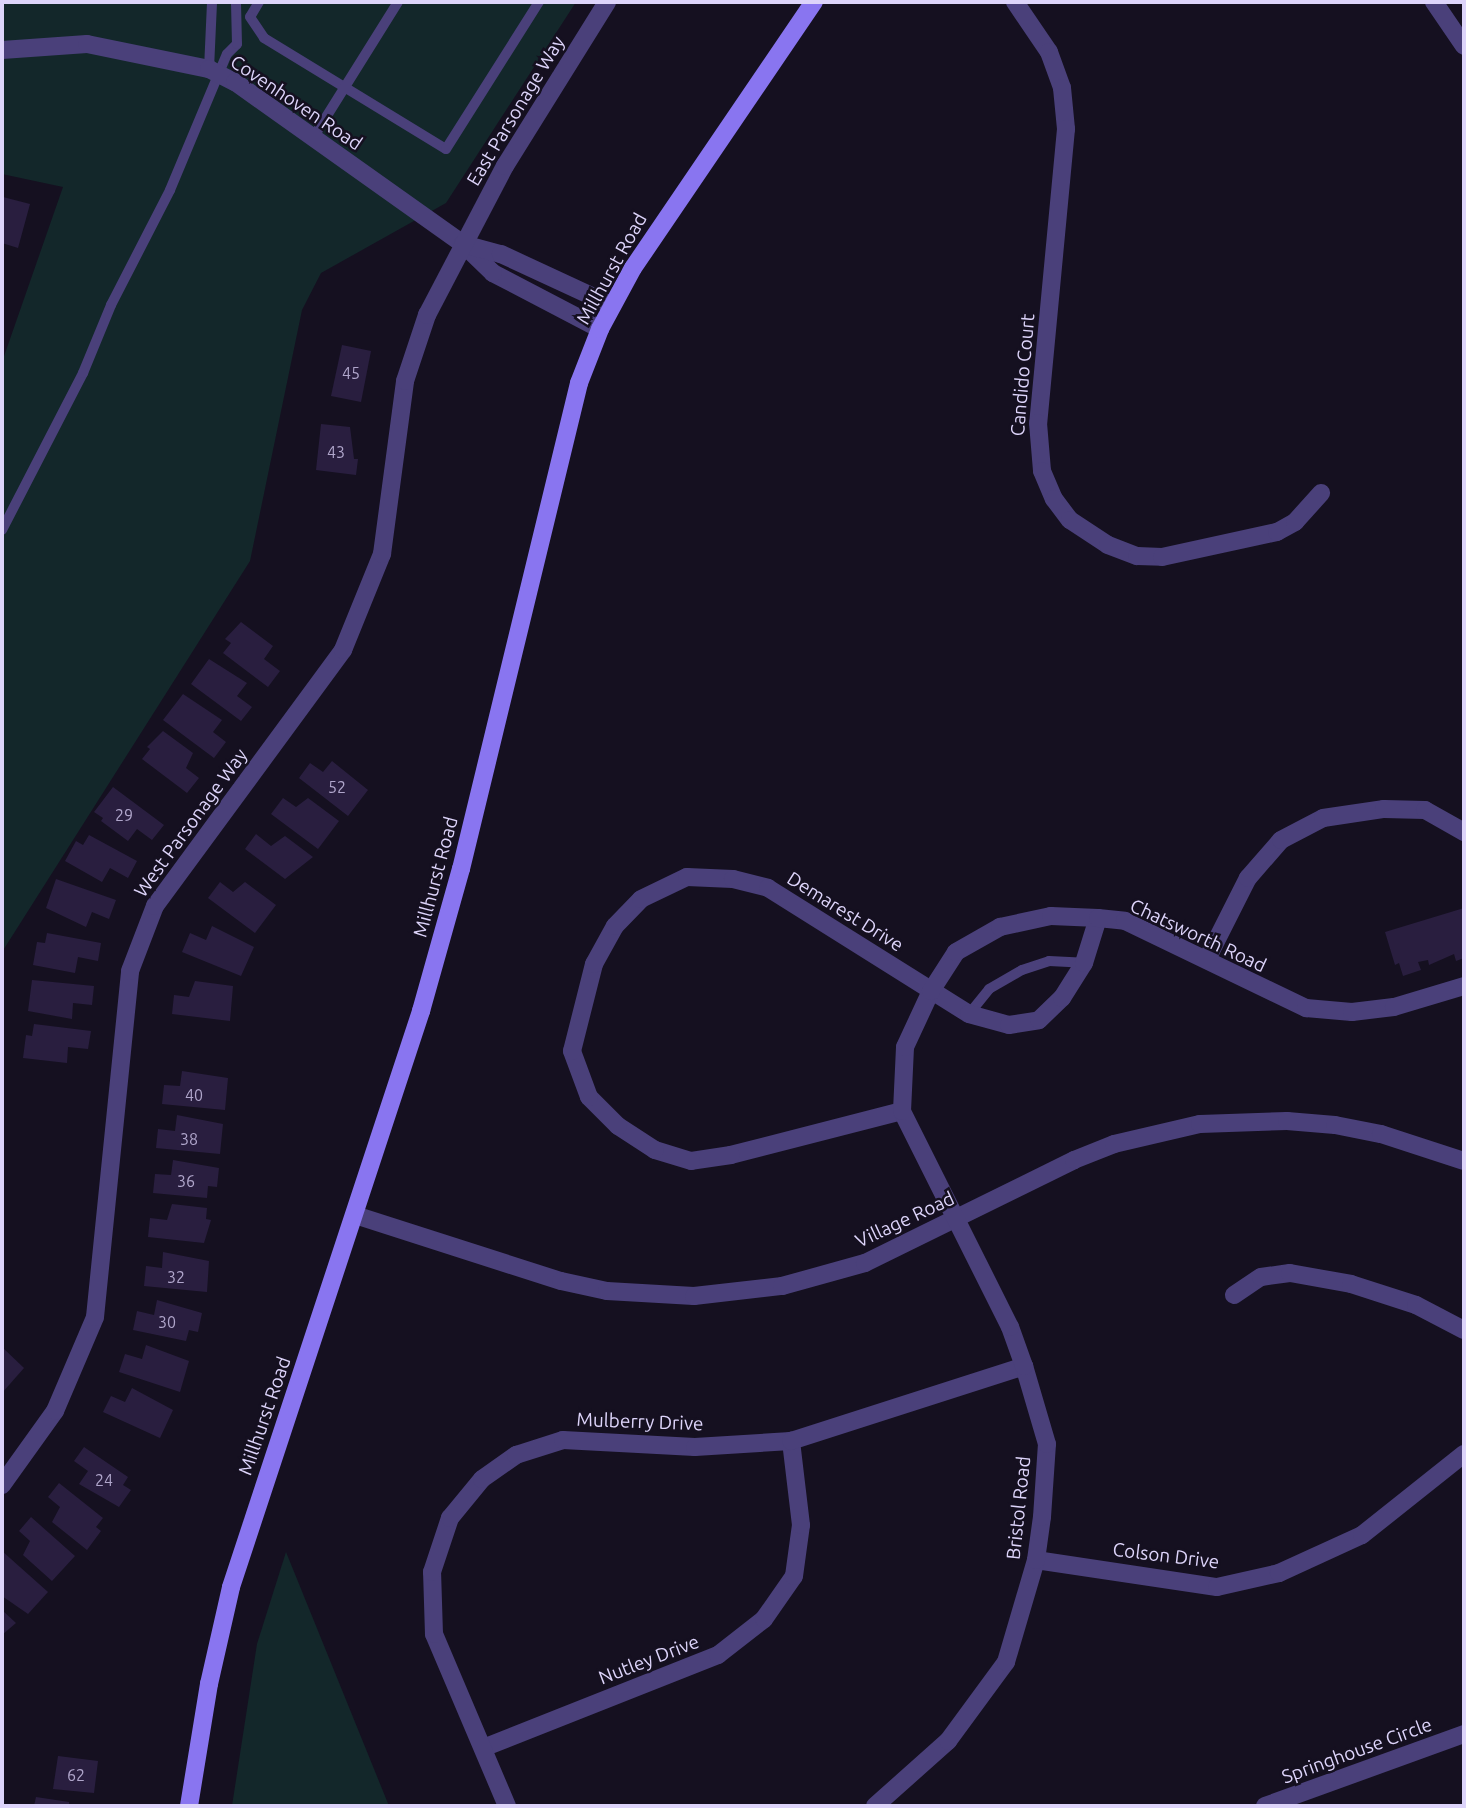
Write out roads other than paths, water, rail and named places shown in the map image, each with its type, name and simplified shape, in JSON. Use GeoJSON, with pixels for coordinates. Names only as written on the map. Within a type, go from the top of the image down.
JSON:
{"type":"FeatureCollection","features":[{"type":"Feature","properties":{"kind":"street","name":"East Parsonage Way"},"geometry":{"type":"LineString","coordinates":[[463,244],[607,2]]}},
{"type":"Feature","properties":{"kind":"street","name":"Millhurst Road"},"geometry":{"type":"LineString","coordinates":[[189,1806],[209,1684],[231,1587],[355,1215],[461,869],[552,481],[579,383],[611,305],[670,209],[814,2]]}},
{"type":"Feature","properties":{"kind":"street","name":"Candido Court"},"geometry":{"type":"LineString","coordinates":[[1015,2],[1049,52],[1062,88],[1066,129],[1038,424],[1042,471],[1054,499],[1070,520],[1108,545],[1137,556],[1162,557],[1277,532],[1295,522],[1321,494]]}},
{"type":"Feature","properties":{"kind":"street"},"geometry":{"type":"LineString","coordinates":[[1434,2],[1464,46]]}},
{"type":"Feature","properties":{"kind":"street","name":"Covenhoven Road"},"geometry":{"type":"LineString","coordinates":[[2,50],[87,44],[213,71],[463,244],[493,273],[600,329]]}},
{"type":"Feature","properties":{"kind":"street","name":"Covenhoven Road"},"geometry":{"type":"LineString","coordinates":[[463,244],[501,254],[611,305]]}},
{"type":"Feature","properties":{"kind":"street","name":"West Parsonage Way"},"geometry":{"type":"LineString","coordinates":[[2,1485],[55,1410],[95,1317],[130,971],[155,906],[343,650],[365,604],[382,554],[391,505],[405,381],[427,315],[463,244]]}},
{"type":"Feature","properties":{"kind":"street"},"geometry":{"type":"LineString","coordinates":[[1207,960],[1248,878],[1281,840],[1323,818],[1384,809],[1425,810],[1464,832]]}},
{"type":"Feature","properties":{"kind":"street","name":"Demarest Drive"},"geometry":{"type":"LineString","coordinates":[[902,1111],[731,1155],[691,1161],[654,1150],[618,1126],[589,1097],[572,1051],[581,1005],[594,964],[615,926],[641,899],[687,877],[733,879],[768,888],[969,1014],[1009,1025],[1039,1020],[1062,998],[1084,963],[1098,918]]}},
{"type":"Feature","properties":{"kind":"street","name":"Chatsworth Road"},"geometry":{"type":"LineString","coordinates":[[957,1219],[902,1111],[905,1047],[931,991],[956,952],[1000,927],[1051,916],[1125,921],[1306,1008],[1352,1012],[1394,1007],[1464,986]]}},
{"type":"Feature","properties":{"kind":"street","name":"Village Road"},"geometry":{"type":"LineString","coordinates":[[355,1215],[561,1281],[607,1291],[694,1296],[736,1294],[824,1276],[865,1263],[1074,1160],[1114,1144],[1200,1124],[1287,1121],[1335,1125],[1381,1134],[1464,1161]]}},
{"type":"Feature","properties":{"kind":"street","name":"Bristol Road"},"geometry":{"type":"LineString","coordinates":[[875,1806],[948,1741],[1006,1662],[1036,1560],[1047,1444],[1024,1366],[957,1219]]}},
{"type":"Feature","properties":{"kind":"street"},"geometry":{"type":"LineString","coordinates":[[1234,1295],[1261,1277],[1290,1273],[1364,1288],[1416,1305],[1464,1330]]}},
{"type":"Feature","properties":{"kind":"street","name":"Mulberry Drive"},"geometry":{"type":"LineString","coordinates":[[507,1806],[434,1634],[432,1572],[450,1518],[482,1479],[516,1455],[563,1440],[695,1447],[791,1441],[1024,1366]]}},
{"type":"Feature","properties":{"kind":"street","name":"Nutley Drive"},"geometry":{"type":"LineString","coordinates":[[482,1748],[718,1656],[764,1619],[794,1576],[801,1525],[791,1441]]}},
{"type":"Feature","properties":{"kind":"street","name":"Colson Drive"},"geometry":{"type":"LineString","coordinates":[[1036,1560],[1217,1587],[1279,1573],[1362,1535],[1464,1454]]}},
{"type":"Feature","properties":{"kind":"street","name":"Springhouse Circle"},"geometry":{"type":"LineString","coordinates":[[1265,1806],[1316,1799],[1464,1734]]}},
{"type":"Feature","properties":{"kind":"lane"},"geometry":{"type":"LineString","coordinates":[[2,530],[83,373],[111,305],[170,190],[213,71],[212,2]]}},
{"type":"Feature","properties":{"kind":"lane"},"geometry":{"type":"LineString","coordinates":[[213,71],[237,44],[236,2]]}},
{"type":"Feature","properties":{"kind":"lane"},"geometry":{"type":"LineString","coordinates":[[259,2],[250,17],[253,26],[446,149],[539,2]]}},
{"type":"Feature","properties":{"kind":"lane"},"geometry":{"type":"LineString","coordinates":[[313,138],[398,2]]}},
{"type":"Feature","properties":{"kind":"lane"},"geometry":{"type":"LineString","coordinates":[[969,1014],[989,989],[1022,970],[1049,961],[1084,963]]}}]}
